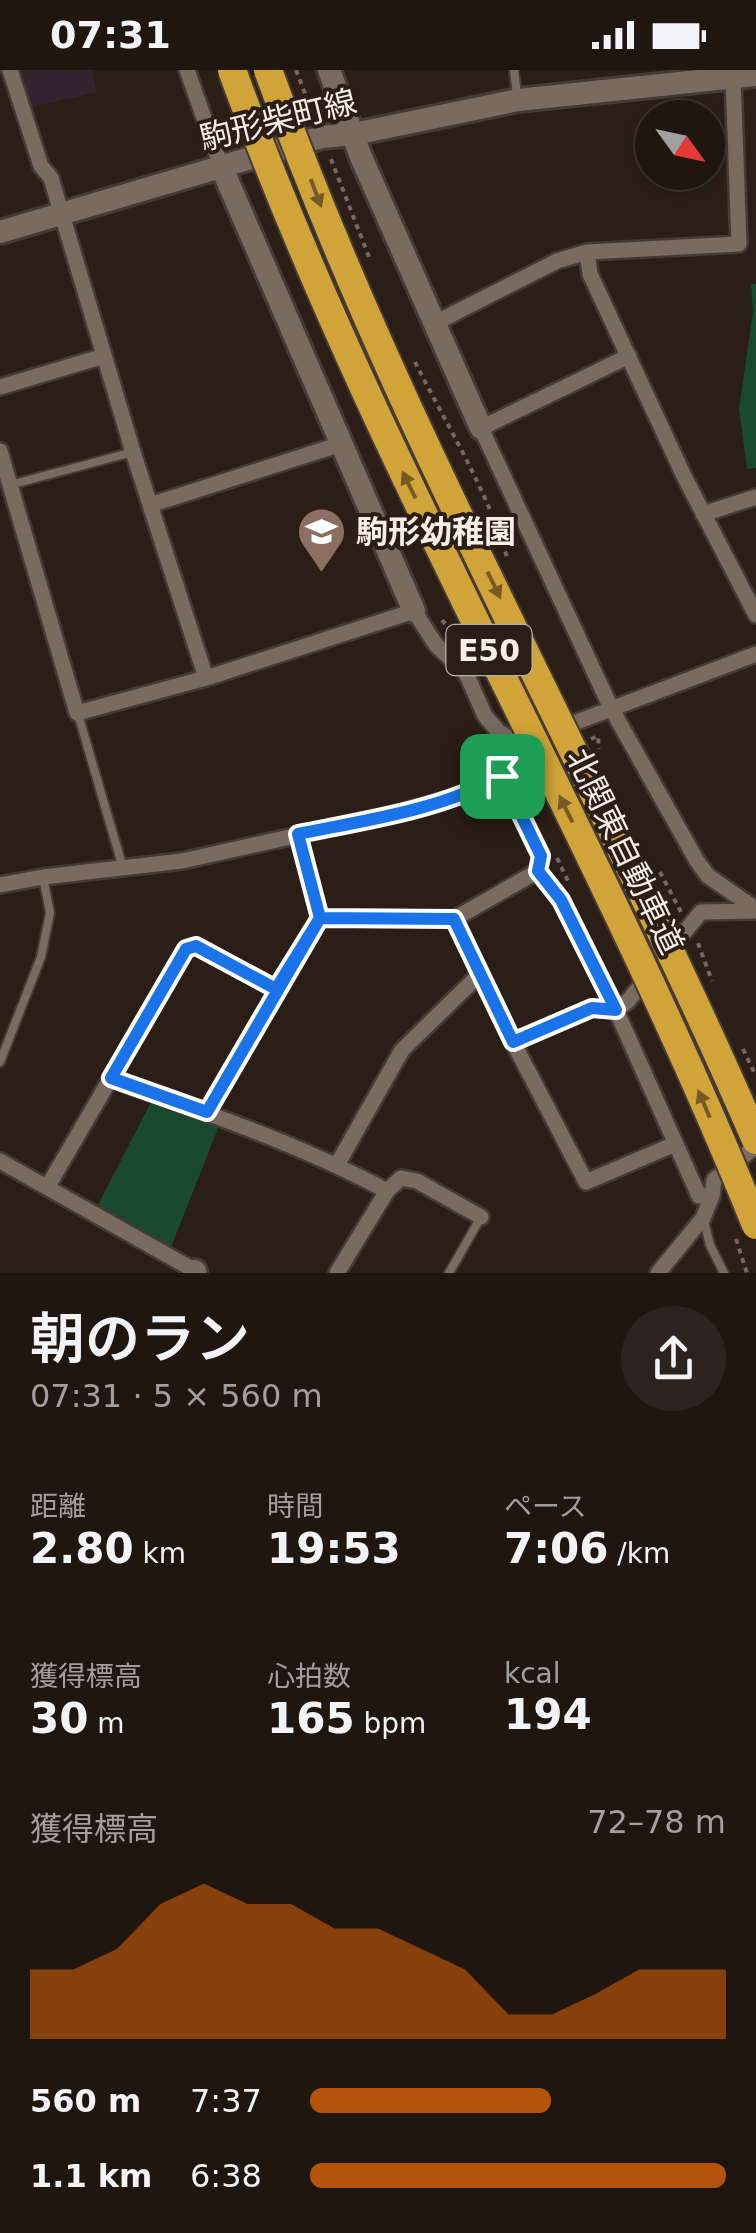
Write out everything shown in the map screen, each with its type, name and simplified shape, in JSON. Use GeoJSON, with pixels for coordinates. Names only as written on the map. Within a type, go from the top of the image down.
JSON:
{"type":"FeatureCollection","features":[{"type":"Feature","properties":{"kind":"highway","name":"北関東自動車道"},"geometry":{"type":"LineString","coordinates":[[232,70],[306,256],[378,419],[627,936],[756,1226]]}},
{"type":"Feature","properties":{"kind":"highway","name":"北関東自動車道"},"geometry":{"type":"LineString","coordinates":[[268,70],[333,238],[407,403],[656,919],[756,1143]]}},
{"type":"Feature","properties":{"kind":"street"},"geometry":{"type":"LineString","coordinates":[[10,70],[41,166],[51,178],[206,678]]}},
{"type":"Feature","properties":{"kind":"street"},"geometry":{"type":"LineString","coordinates":[[187,70],[221,166],[414,610],[436,645],[466,673],[485,716],[499,732],[520,745]]}},
{"type":"Feature","properties":{"kind":"street"},"geometry":{"type":"LineString","coordinates":[[329,70],[452,370],[611,708],[696,861],[708,876],[756,910]]}},
{"type":"Feature","properties":{"kind":"street"},"geometry":{"type":"LineString","coordinates":[[434,323],[558,261],[586,252],[739,244],[740,74]]}},
{"type":"Feature","properties":{"kind":"street","name":"駒形柴町線"},"geometry":{"type":"LineString","coordinates":[[0,232],[322,137],[518,100],[740,74]]}},
{"type":"Feature","properties":{"kind":"street"},"geometry":{"type":"LineString","coordinates":[[586,252],[590,274],[628,356],[756,615]]}},
{"type":"Feature","properties":{"kind":"street"},"geometry":{"type":"LineString","coordinates":[[0,387],[104,356]]}},
{"type":"Feature","properties":{"kind":"street"},"geometry":{"type":"LineString","coordinates":[[481,428],[628,356]]}},
{"type":"Feature","properties":{"kind":"street"},"geometry":{"type":"LineString","coordinates":[[150,504],[341,444]]}},
{"type":"Feature","properties":{"kind":"street"},"geometry":{"type":"LineString","coordinates":[[0,451],[78,713],[206,678],[414,610]]}},
{"type":"Feature","properties":{"kind":"street"},"geometry":{"type":"LineString","coordinates":[[703,514],[756,497]]}},
{"type":"Feature","properties":{"kind":"street"},"geometry":{"type":"LineString","coordinates":[[0,885],[182,861],[441,801],[502,776],[520,745],[756,654]]}},
{"type":"Feature","properties":{"kind":"street"},"geometry":{"type":"LineString","coordinates":[[502,776],[541,856],[538,871],[454,919],[586,1182],[675,1144]]}},
{"type":"Feature","properties":{"kind":"street"},"geometry":{"type":"LineString","coordinates":[[207,1112],[320,918],[298,834]]}},
{"type":"Feature","properties":{"kind":"street"},"geometry":{"type":"LineString","coordinates":[[538,871],[561,900],[616,1010],[699,1196],[712,1196]]}},
{"type":"Feature","properties":{"kind":"street"},"geometry":{"type":"LineString","coordinates":[[513,1042],[592,1008],[616,1010],[627,1002],[701,912],[756,910]]}},
{"type":"Feature","properties":{"kind":"street"},"geometry":{"type":"LineString","coordinates":[[48,1186],[186,949],[196,946],[276,989]]}},
{"type":"Feature","properties":{"kind":"street"},"geometry":{"type":"LineString","coordinates":[[337,1164],[402,1050],[480,974]]}},
{"type":"Feature","properties":{"kind":"street"},"geometry":{"type":"LineString","coordinates":[[111,1078],[337,1164],[387,1191]]}},
{"type":"Feature","properties":{"kind":"street"},"geometry":{"type":"LineString","coordinates":[[658,1273],[703,1218],[714,1180],[756,1143]]}},
{"type":"Feature","properties":{"kind":"street"},"geometry":{"type":"LineString","coordinates":[[0,1162],[196,1272]]}},
{"type":"Feature","properties":{"kind":"street"},"geometry":{"type":"LineString","coordinates":[[337,1273],[393,1183],[408,1178],[481,1217]]}},
{"type":"Feature","properties":{"kind":"lane"},"geometry":{"type":"LineString","coordinates":[[514,70],[518,100]]}},
{"type":"Feature","properties":{"kind":"lane"},"geometry":{"type":"LineString","coordinates":[[10,485],[133,452]]}},
{"type":"Feature","properties":{"kind":"lane"},"geometry":{"type":"LineString","coordinates":[[78,713],[124,868]]}},
{"type":"Feature","properties":{"kind":"lane"},"geometry":{"type":"LineString","coordinates":[[0,1062],[41,957],[50,913],[43,877]]}},
{"type":"Feature","properties":{"kind":"lane"},"geometry":{"type":"LineString","coordinates":[[320,918],[454,919]]}},
{"type":"Feature","properties":{"kind":"lane"},"geometry":{"type":"LineString","coordinates":[[448,1273],[481,1217]]}},
{"type":"Feature","properties":{"kind":"lane"},"geometry":{"type":"LineString","coordinates":[[703,1218],[710,1245],[724,1273]]}},
{"type":"Feature","properties":{"kind":"path"},"geometry":{"type":"LineString","coordinates":[[296,70],[314,117]]}},
{"type":"Feature","properties":{"kind":"path"},"geometry":{"type":"LineString","coordinates":[[331,159],[370,258]]}},
{"type":"Feature","properties":{"kind":"path"},"geometry":{"type":"LineString","coordinates":[[414,359],[496,527],[511,570]]}},
{"type":"Feature","properties":{"kind":"path"},"geometry":{"type":"LineString","coordinates":[[695,934],[716,991]]}},
{"type":"Feature","properties":{"kind":"path"},"geometry":{"type":"LineString","coordinates":[[736,1036],[756,1076]]}},
{"type":"Feature","properties":{"kind":"shaded area"},"geometry":{"type":"Polygon","coordinates":[[[21,70],[96,70],[92,72],[97,92],[32,107],[21,70]]]}},
{"type":"Feature","properties":{"kind":"green space"},"geometry":{"type":"Polygon","coordinates":[[[751,284],[756,284],[756,468],[747,469],[739,409],[753,312],[751,284]]]}},
{"type":"Feature","properties":{"kind":"green space"},"geometry":{"type":"Polygon","coordinates":[[[152,1100],[219,1126],[171,1247],[98,1205],[152,1100]]]}},
{"type":"Feature","properties":{"kind":"place","name":"駒形幼稚園"},"geometry":{"type":"Point","coordinates":[321,574]}},
{"type":"Feature","properties":{"kind":"route"},"geometry":{"type":"LineString","coordinates":[[502,776],[460,796],[298,834],[320,918],[207,1112],[111,1078],[186,949],[196,946],[276,989],[320,918],[454,919],[513,1042],[592,1008],[616,1010],[561,900],[538,871],[541,856],[502,776]]}}]}
